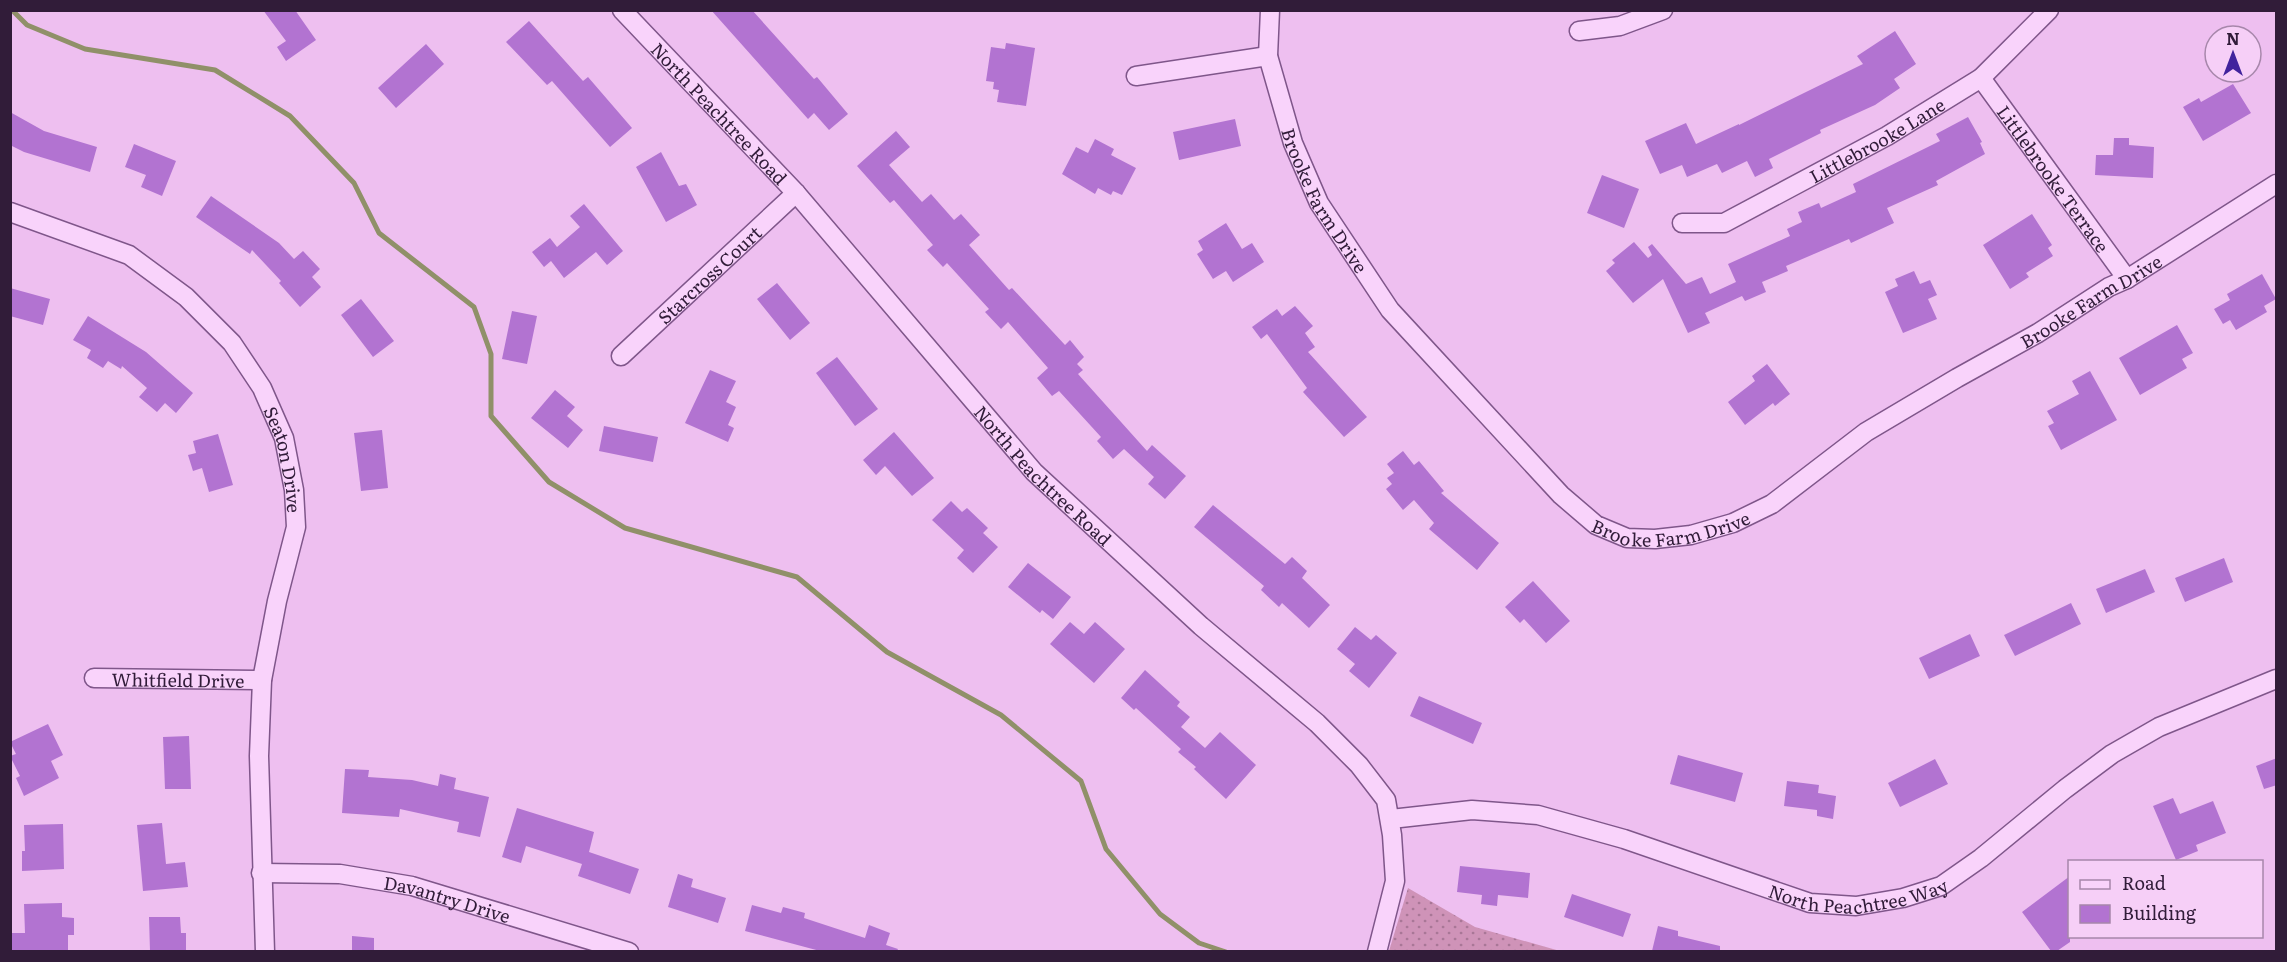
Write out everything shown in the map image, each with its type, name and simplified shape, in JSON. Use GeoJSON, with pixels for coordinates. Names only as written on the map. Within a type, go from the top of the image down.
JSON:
{"type":"FeatureCollection","features":[{"type":"Feature","properties":{"kind":"street","name":"North Peachtree Road"},"geometry":{"type":"LineString","coordinates":[[622,10],[796,193],[1034,472],[1201,626],[1317,723],[1359,765],[1386,800],[1391,819],[1395,881],[1377,951]]}},
{"type":"Feature","properties":{"kind":"street","name":"Brooke Farm Drive"},"geometry":{"type":"LineString","coordinates":[[1270,10],[1268,56],[1293,143],[1319,203],[1390,310],[1561,495],[1596,525],[1627,538],[1655,539],[1691,535],[1733,523],[1772,504],[1866,432],[2038,333],[2277,184]]}},
{"type":"Feature","properties":{"kind":"street"},"geometry":{"type":"LineString","coordinates":[[1579,31],[1620,26],[1663,10]]}},
{"type":"Feature","properties":{"kind":"street","name":"Littlebrooke Lane"},"geometry":{"type":"LineString","coordinates":[[1682,223],[1724,223],[1887,136],[1981,78],[2049,10]]}},
{"type":"Feature","properties":{"kind":"street"},"geometry":{"type":"LineString","coordinates":[[1136,76],[1268,56]]}},
{"type":"Feature","properties":{"kind":"street","name":"Littlebrooke Terrace"},"geometry":{"type":"LineString","coordinates":[[1981,78],[2127,279]]}},
{"type":"Feature","properties":{"kind":"street","name":"Starcross Court"},"geometry":{"type":"LineString","coordinates":[[621,356],[796,193]]}},
{"type":"Feature","properties":{"kind":"street","name":"Seaton Drive"},"geometry":{"type":"LineString","coordinates":[[10,212],[129,255],[186,297],[232,343],[262,388],[284,438],[294,490],[296,527],[277,601],[262,680],[259,756],[265,951]]}},
{"type":"Feature","properties":{"kind":"street","name":"Whitfield Drive"},"geometry":{"type":"LineString","coordinates":[[94,678],[262,680]]}},
{"type":"Feature","properties":{"kind":"street","name":"North Peachtree Way"},"geometry":{"type":"LineString","coordinates":[[1391,819],[1472,810],[1538,815],[1624,839],[1810,903],[1856,906],[1903,898],[1941,886],[1981,858],[2065,789],[2112,754],[2159,727],[2277,679]]}},
{"type":"Feature","properties":{"kind":"street","name":"Davantry Drive"},"geometry":{"type":"LineString","coordinates":[[261,873],[340,874],[412,886],[629,951]]}},
{"type":"Feature","properties":{"kind":"shaded area"},"geometry":{"type":"Polygon","coordinates":[[[1408,888],[1475,927],[1560,951],[1389,951],[1408,888]]]}},
{"type":"Feature","properties":{"kind":"building"},"geometry":{"type":"Polygon","coordinates":[[[263,10],[295,10],[316,40],[286,61],[277,47],[286,41],[263,10]]]}},
{"type":"Feature","properties":{"kind":"building"},"geometry":{"type":"Polygon","coordinates":[[[711,10],[752,10],[814,79],[817,77],[848,114],[829,130],[814,113],[808,119],[711,10]]]}},
{"type":"Feature","properties":{"kind":"building"},"geometry":{"type":"Polygon","coordinates":[[[529,21],[583,81],[588,77],[632,128],[610,147],[552,81],[547,85],[506,42],[529,21]]]}},
{"type":"Feature","properties":{"kind":"building"},"geometry":{"type":"Polygon","coordinates":[[[1895,31],[1916,64],[1894,79],[1900,88],[1875,105],[1820,130],[1821,133],[1769,159],[1773,168],[1755,177],[1747,161],[1722,173],[1717,164],[1687,177],[1682,165],[1660,174],[1645,141],[1686,123],[1696,144],[1863,64],[1857,56],[1895,31]]]}},
{"type":"Feature","properties":{"kind":"building"},"geometry":{"type":"Polygon","coordinates":[[[1006,43],[1035,48],[1026,106],[997,102],[999,90],[993,89],[994,82],[986,81],[991,47],[1005,49],[1006,43]]]}},
{"type":"Feature","properties":{"kind":"building"},"geometry":{"type":"Polygon","coordinates":[[[426,44],[444,64],[396,108],[378,88],[426,44]]]}},
{"type":"Feature","properties":{"kind":"building"},"geometry":{"type":"Polygon","coordinates":[[[2233,84],[2251,113],[2203,141],[2183,107],[2199,98],[2201,102],[2233,84]]]}},
{"type":"Feature","properties":{"kind":"building"},"geometry":{"type":"Polygon","coordinates":[[[10,112],[44,131],[97,147],[90,172],[24,152],[10,145],[10,112]]]}},
{"type":"Feature","properties":{"kind":"building"},"geometry":{"type":"Polygon","coordinates":[[[1968,117],[1982,142],[1980,143],[1985,154],[1936,181],[1938,185],[1887,208],[1894,223],[1851,243],[1849,239],[1786,266],[1788,271],[1762,282],[1766,292],[1745,301],[1742,296],[1705,313],[1710,323],[1688,333],[1663,279],[1633,303],[1606,271],[1615,263],[1612,260],[1634,242],[1648,258],[1652,255],[1648,247],[1652,244],[1686,284],[1702,277],[1710,294],[1736,282],[1728,264],[1790,236],[1787,229],[1802,222],[1798,212],[1819,203],[1821,208],[1856,192],[1853,184],[1940,141],[1936,134],[1968,117]]]}},
{"type":"Feature","properties":{"kind":"building"},"geometry":{"type":"Polygon","coordinates":[[[1235,119],[1241,146],[1179,160],[1173,132],[1235,119]]]}},
{"type":"Feature","properties":{"kind":"building"},"geometry":{"type":"Polygon","coordinates":[[[896,131],[910,147],[889,165],[922,202],[931,194],[954,220],[961,214],[980,235],[969,245],[1009,290],[1012,288],[1065,345],[1070,340],[1084,357],[1077,364],[1083,370],[1078,374],[1147,451],[1152,445],[1186,476],[1165,499],[1148,484],[1154,477],[1124,449],[1113,459],[1097,441],[1101,437],[1059,391],[1052,396],[1037,378],[1048,368],[1008,322],[1001,329],[985,312],[989,309],[947,263],[943,267],[927,250],[933,245],[894,200],[890,203],[857,166],[896,131]]]}},
{"type":"Feature","properties":{"kind":"building"},"geometry":{"type":"Polygon","coordinates":[[[2114,138],[2129,138],[2129,145],[2154,147],[2153,178],[2095,175],[2096,155],[2113,155],[2114,138]]]}},
{"type":"Feature","properties":{"kind":"building"},"geometry":{"type":"Polygon","coordinates":[[[1095,139],[1114,149],[1111,155],[1136,168],[1122,195],[1113,191],[1111,195],[1098,188],[1095,194],[1062,174],[1076,147],[1088,153],[1095,139]]]}},
{"type":"Feature","properties":{"kind":"building"},"geometry":{"type":"Polygon","coordinates":[[[134,144],[176,161],[162,196],[141,187],[146,175],[125,167],[134,144]]]}},
{"type":"Feature","properties":{"kind":"building"},"geometry":{"type":"Polygon","coordinates":[[[661,152],[679,186],[686,184],[697,205],[666,222],[636,167],[661,152]]]}},
{"type":"Feature","properties":{"kind":"building"},"geometry":{"type":"Polygon","coordinates":[[[1602,175],[1639,189],[1624,228],[1587,213],[1602,175]]]}},
{"type":"Feature","properties":{"kind":"building"},"geometry":{"type":"Polygon","coordinates":[[[211,196],[279,243],[294,259],[303,251],[320,269],[312,277],[321,287],[300,307],[279,283],[281,281],[252,250],[250,254],[196,217],[211,196]]]}},
{"type":"Feature","properties":{"kind":"building"},"geometry":{"type":"Polygon","coordinates":[[[584,204],[623,251],[607,265],[596,252],[564,278],[551,261],[544,267],[532,252],[550,238],[557,247],[580,227],[570,216],[584,204]]]}},
{"type":"Feature","properties":{"kind":"building"},"geometry":{"type":"Polygon","coordinates":[[[2032,214],[2052,245],[2048,248],[2053,256],[2026,273],[2029,277],[2010,289],[1983,245],[2032,214]]]}},
{"type":"Feature","properties":{"kind":"building"},"geometry":{"type":"Polygon","coordinates":[[[1226,223],[1242,249],[1252,243],[1264,262],[1233,282],[1226,271],[1213,279],[1197,254],[1203,250],[1198,241],[1226,223]]]}},
{"type":"Feature","properties":{"kind":"building"},"geometry":{"type":"Polygon","coordinates":[[[1914,271],[1920,284],[1930,280],[1937,295],[1928,299],[1937,319],[1903,333],[1885,292],[1898,286],[1895,279],[1914,271]]]}},
{"type":"Feature","properties":{"kind":"building"},"geometry":{"type":"Polygon","coordinates":[[[2262,274],[2276,299],[2264,306],[2267,312],[2236,330],[2230,320],[2223,324],[2214,309],[2230,300],[2227,294],[2262,274]]]}},
{"type":"Feature","properties":{"kind":"building"},"geometry":{"type":"Polygon","coordinates":[[[777,283],[810,323],[790,340],[757,299],[777,283]]]}},
{"type":"Feature","properties":{"kind":"building"},"geometry":{"type":"Polygon","coordinates":[[[10,288],[50,299],[43,325],[10,316],[10,288]]]}},
{"type":"Feature","properties":{"kind":"building"},"geometry":{"type":"Polygon","coordinates":[[[361,299],[394,341],[373,357],[341,315],[361,299]]]}},
{"type":"Feature","properties":{"kind":"building"},"geometry":{"type":"Polygon","coordinates":[[[1295,306],[1313,326],[1305,333],[1315,347],[1308,352],[1367,417],[1344,437],[1303,392],[1307,388],[1267,334],[1261,339],[1252,327],[1277,309],[1282,316],[1295,306]]]}},
{"type":"Feature","properties":{"kind":"building"},"geometry":{"type":"Polygon","coordinates":[[[512,311],[537,316],[527,364],[502,359],[512,311]]]}},
{"type":"Feature","properties":{"kind":"building"},"geometry":{"type":"Polygon","coordinates":[[[88,316],[146,352],[193,393],[176,413],[165,403],[157,412],[139,397],[147,388],[122,366],[121,369],[108,361],[103,368],[87,358],[91,350],[73,340],[88,316]]]}},
{"type":"Feature","properties":{"kind":"building"},"geometry":{"type":"Polygon","coordinates":[[[2177,325],[2193,353],[2182,359],[2187,368],[2140,395],[2119,358],[2177,325]]]}},
{"type":"Feature","properties":{"kind":"building"},"geometry":{"type":"Polygon","coordinates":[[[837,357],[878,409],[855,426],[816,373],[837,357]]]}},
{"type":"Feature","properties":{"kind":"building"},"geometry":{"type":"Polygon","coordinates":[[[1767,364],[1790,394],[1775,406],[1773,403],[1745,425],[1728,402],[1755,381],[1752,376],[1767,364]]]}},
{"type":"Feature","properties":{"kind":"building"},"geometry":{"type":"Polygon","coordinates":[[[710,370],[736,381],[726,402],[736,407],[728,425],[734,428],[728,442],[685,423],[710,370]]]}},
{"type":"Feature","properties":{"kind":"building"},"geometry":{"type":"Polygon","coordinates":[[[2090,371],[2117,420],[2061,450],[2048,426],[2054,423],[2047,411],[2079,394],[2072,381],[2090,371]]]}},
{"type":"Feature","properties":{"kind":"building"},"geometry":{"type":"Polygon","coordinates":[[[555,390],[575,407],[567,416],[583,430],[568,448],[531,418],[555,390]]]}},
{"type":"Feature","properties":{"kind":"building"},"geometry":{"type":"Polygon","coordinates":[[[604,426],[658,437],[653,462],[599,451],[604,426]]]}},
{"type":"Feature","properties":{"kind":"building"},"geometry":{"type":"Polygon","coordinates":[[[382,430],[388,488],[361,491],[354,433],[382,430]]]}},
{"type":"Feature","properties":{"kind":"building"},"geometry":{"type":"Polygon","coordinates":[[[894,432],[934,478],[912,496],[885,466],[876,475],[863,460],[894,432]]]}},
{"type":"Feature","properties":{"kind":"building"},"geometry":{"type":"Polygon","coordinates":[[[218,434],[233,485],[209,492],[202,468],[193,471],[188,455],[196,453],[193,441],[218,434]]]}},
{"type":"Feature","properties":{"kind":"building"},"geometry":{"type":"Polygon","coordinates":[[[1403,451],[1414,465],[1419,461],[1444,491],[1441,493],[1499,543],[1477,570],[1429,529],[1434,523],[1414,500],[1403,510],[1386,489],[1392,484],[1387,478],[1394,473],[1387,464],[1403,451]]]}},
{"type":"Feature","properties":{"kind":"building"},"geometry":{"type":"Polygon","coordinates":[[[951,501],[962,512],[967,508],[988,528],[983,533],[998,547],[973,573],[957,558],[964,550],[932,520],[951,501]]]}},
{"type":"Feature","properties":{"kind":"building"},"geometry":{"type":"Polygon","coordinates":[[[1213,505],[1285,564],[1292,557],[1307,571],[1302,578],[1330,605],[1309,628],[1282,603],[1279,607],[1261,590],[1264,586],[1194,527],[1213,505]]]}},
{"type":"Feature","properties":{"kind":"building"},"geometry":{"type":"Polygon","coordinates":[[[2224,558],[2233,582],[2185,602],[2175,578],[2224,558]]]}},
{"type":"Feature","properties":{"kind":"building"},"geometry":{"type":"Polygon","coordinates":[[[1028,563],[1071,597],[1053,619],[1042,610],[1040,613],[1008,587],[1028,563]]]}},
{"type":"Feature","properties":{"kind":"building"},"geometry":{"type":"Polygon","coordinates":[[[2145,569],[2155,592],[2106,613],[2096,589],[2145,569]]]}},
{"type":"Feature","properties":{"kind":"building"},"geometry":{"type":"Polygon","coordinates":[[[1533,581],[1570,621],[1546,643],[1524,619],[1520,623],[1505,607],[1533,581]]]}},
{"type":"Feature","properties":{"kind":"building"},"geometry":{"type":"Polygon","coordinates":[[[2071,603],[2081,624],[2015,656],[2004,635],[2071,603]]]}},
{"type":"Feature","properties":{"kind":"building"},"geometry":{"type":"Polygon","coordinates":[[[1070,622],[1084,634],[1095,622],[1125,649],[1094,683],[1050,644],[1070,622]]]}},
{"type":"Feature","properties":{"kind":"building"},"geometry":{"type":"Polygon","coordinates":[[[1355,627],[1371,640],[1376,635],[1397,653],[1369,688],[1349,671],[1355,664],[1337,649],[1355,627]]]}},
{"type":"Feature","properties":{"kind":"building"},"geometry":{"type":"Polygon","coordinates":[[[1970,634],[1980,656],[1929,679],[1919,658],[1970,634]]]}},
{"type":"Feature","properties":{"kind":"building"},"geometry":{"type":"Polygon","coordinates":[[[1145,670],[1180,702],[1177,706],[1190,717],[1181,727],[1205,748],[1220,732],[1256,765],[1226,799],[1194,769],[1196,767],[1178,752],[1181,749],[1136,708],[1134,710],[1121,698],[1145,670]]]}},
{"type":"Feature","properties":{"kind":"building"},"geometry":{"type":"Polygon","coordinates":[[[1419,696],[1482,723],[1473,744],[1410,716],[1419,696]]]}},
{"type":"Feature","properties":{"kind":"building"},"geometry":{"type":"Polygon","coordinates":[[[48,724],[63,755],[51,761],[59,778],[24,796],[16,778],[20,776],[10,756],[16,754],[10,742],[48,724]]]}},
{"type":"Feature","properties":{"kind":"building"},"geometry":{"type":"Polygon","coordinates":[[[189,736],[191,789],[165,789],[163,737],[189,736]]]}},
{"type":"Feature","properties":{"kind":"building"},"geometry":{"type":"Polygon","coordinates":[[[1678,755],[1743,773],[1735,802],[1670,784],[1678,755]]]}},
{"type":"Feature","properties":{"kind":"building"},"geometry":{"type":"Polygon","coordinates":[[[2277,758],[2277,785],[2264,789],[2256,766],[2277,758]]]}},
{"type":"Feature","properties":{"kind":"building"},"geometry":{"type":"Polygon","coordinates":[[[1935,759],[1948,784],[1900,807],[1888,783],[1935,759]]]}},
{"type":"Feature","properties":{"kind":"building"},"geometry":{"type":"Polygon","coordinates":[[[345,769],[369,770],[368,777],[412,780],[438,786],[440,774],[456,778],[454,789],[489,797],[480,837],[457,832],[459,822],[400,809],[399,817],[342,813],[345,769]]]}},
{"type":"Feature","properties":{"kind":"building"},"geometry":{"type":"Polygon","coordinates":[[[1787,781],[1819,785],[1818,793],[1836,796],[1833,819],[1817,816],[1817,810],[1784,806],[1787,781]]]}},
{"type":"Feature","properties":{"kind":"building"},"geometry":{"type":"Polygon","coordinates":[[[2173,798],[2180,814],[2213,801],[2226,833],[2196,845],[2198,851],[2176,860],[2153,806],[2173,798]]]}},
{"type":"Feature","properties":{"kind":"building"},"geometry":{"type":"Polygon","coordinates":[[[517,808],[594,832],[589,852],[639,869],[630,894],[578,876],[582,864],[526,846],[521,863],[502,857],[517,808]]]}},
{"type":"Feature","properties":{"kind":"building"},"geometry":{"type":"Polygon","coordinates":[[[162,823],[166,864],[185,862],[188,887],[143,891],[137,825],[162,823]]]}},
{"type":"Feature","properties":{"kind":"building"},"geometry":{"type":"Polygon","coordinates":[[[63,824],[64,869],[22,871],[22,851],[25,851],[24,825],[63,824]]]}},
{"type":"Feature","properties":{"kind":"building"},"geometry":{"type":"Polygon","coordinates":[[[1460,866],[1530,873],[1528,898],[1498,895],[1497,906],[1481,904],[1482,895],[1457,892],[1460,866]]]}},
{"type":"Feature","properties":{"kind":"building"},"geometry":{"type":"Polygon","coordinates":[[[678,874],[693,879],[691,887],[726,898],[718,923],[668,907],[678,874]]]}},
{"type":"Feature","properties":{"kind":"building"},"geometry":{"type":"Polygon","coordinates":[[[2068,878],[2068,938],[2070,942],[2057,951],[2051,951],[2022,912],[2068,878]]]}},
{"type":"Feature","properties":{"kind":"building"},"geometry":{"type":"Polygon","coordinates":[[[1572,894],[1631,914],[1623,937],[1564,917],[1572,894]]]}},
{"type":"Feature","properties":{"kind":"building"},"geometry":{"type":"Polygon","coordinates":[[[62,903],[62,917],[74,918],[74,935],[68,935],[68,951],[12,951],[12,933],[25,933],[24,904],[62,903]]]}},
{"type":"Feature","properties":{"kind":"building"},"geometry":{"type":"Polygon","coordinates":[[[752,905],[781,913],[783,907],[805,913],[804,918],[865,938],[869,925],[890,933],[886,945],[898,949],[897,951],[820,951],[745,931],[752,905]]]}},
{"type":"Feature","properties":{"kind":"building"},"geometry":{"type":"Polygon","coordinates":[[[149,917],[180,917],[181,933],[186,933],[186,951],[150,951],[149,917]]]}},
{"type":"Feature","properties":{"kind":"building"},"geometry":{"type":"Polygon","coordinates":[[[1658,926],[1678,931],[1678,936],[1720,946],[1720,951],[1652,951],[1658,926]]]}},
{"type":"Feature","properties":{"kind":"building"},"geometry":{"type":"Polygon","coordinates":[[[352,936],[374,938],[374,951],[352,951],[352,936]]]}},
{"type":"Feature","properties":{"kind":"waterway"},"geometry":{"type":"LineString","coordinates":[[12,10],[27,25],[85,49],[215,70],[290,116],[354,183],[379,233],[474,307],[491,354],[491,416],[549,482],[625,528],[797,577],[887,652],[1001,715],[1081,781],[1106,849],[1160,914],[1199,943],[1226,952]]}}]}
